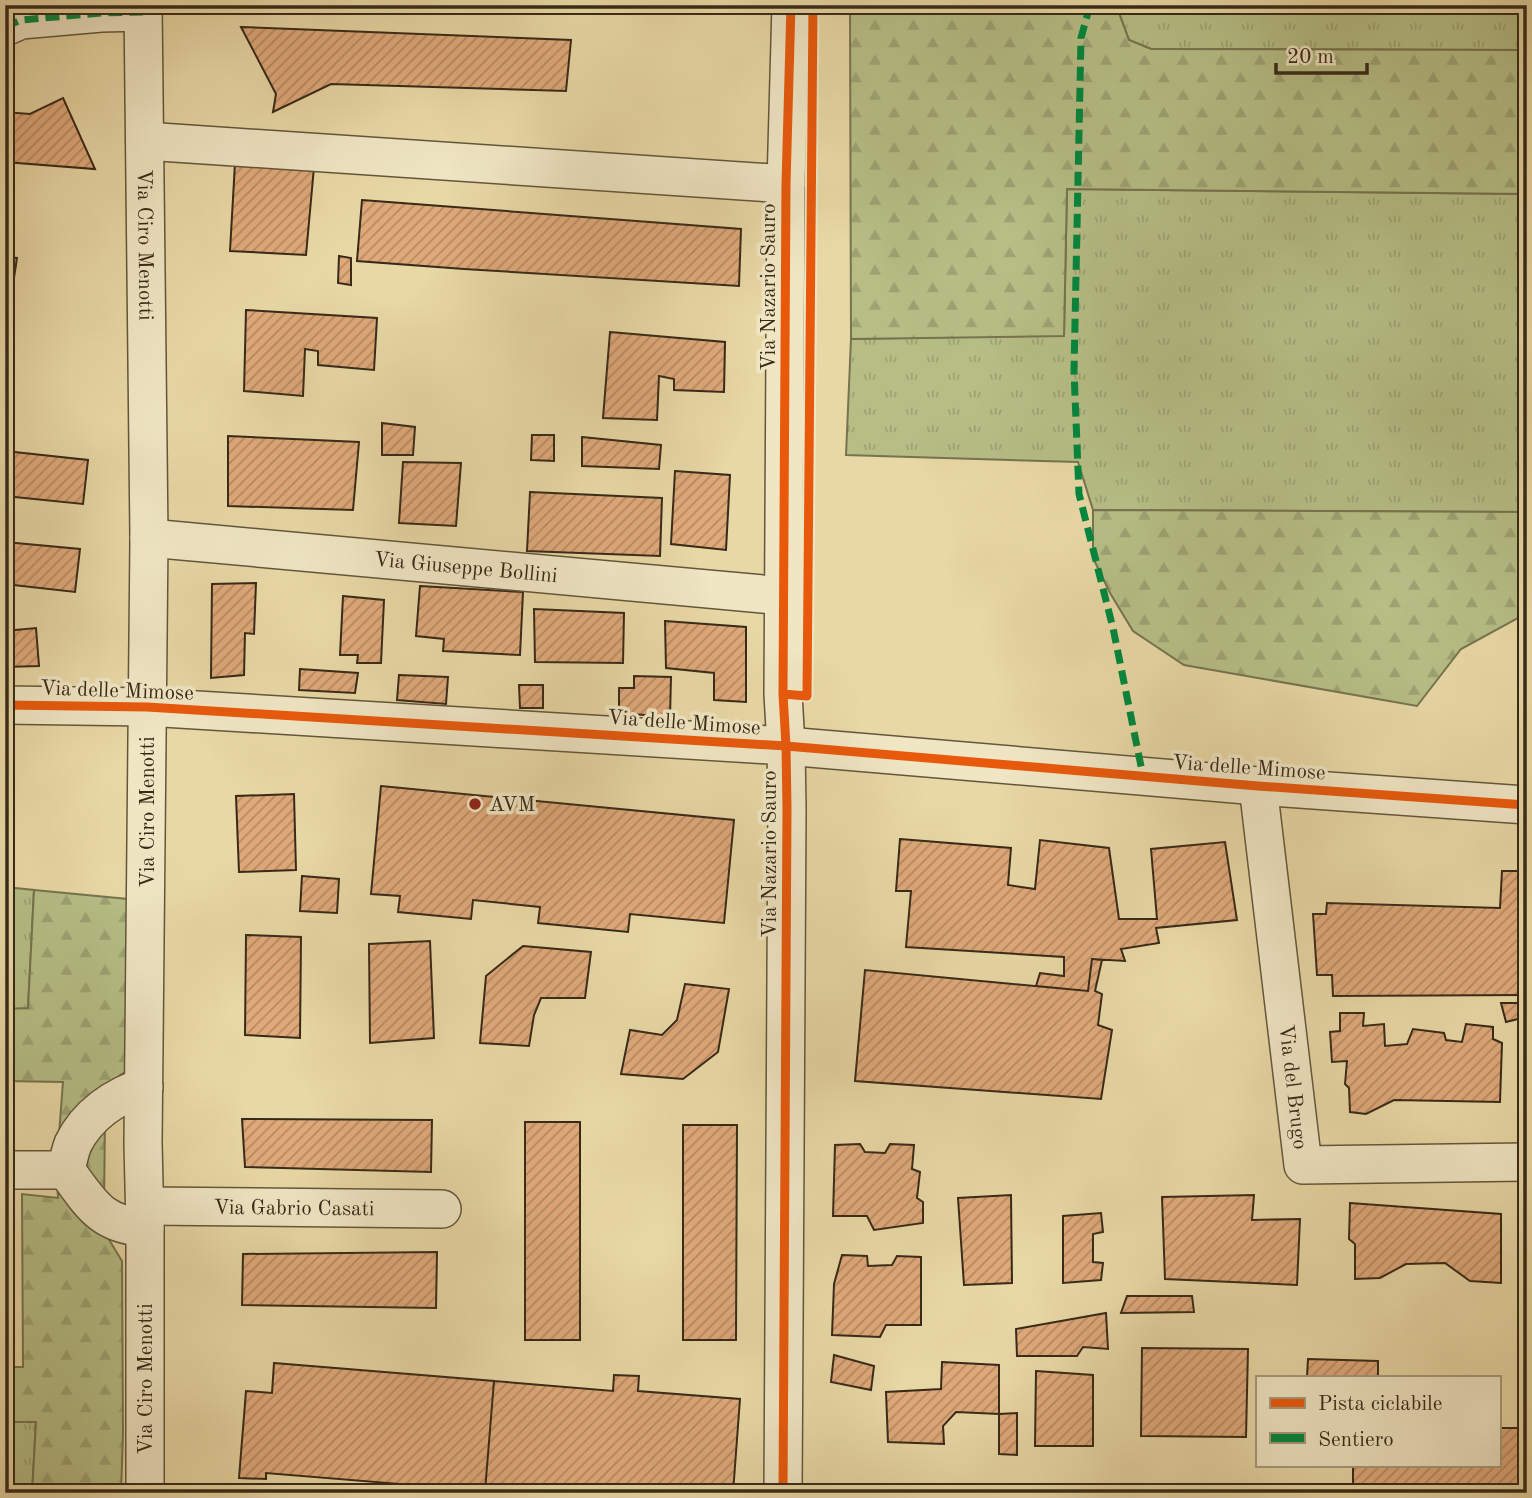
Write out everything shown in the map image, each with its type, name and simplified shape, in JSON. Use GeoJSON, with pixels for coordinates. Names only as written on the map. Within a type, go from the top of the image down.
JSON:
{"type":"FeatureCollection","features":[{"type":"Feature","properties":{"kind":"street","name":"Via Nazario Sauro"},"geometry":{"type":"LineString","coordinates":[[783,1493],[786,746],[783,694],[786,184],[791,5]]}},
{"type":"Feature","properties":{"kind":"street"},"geometry":{"type":"LineString","coordinates":[[5,27],[20,20],[143,9]]}},
{"type":"Feature","properties":{"kind":"street","name":"Via Ciro Menotti"},"geometry":{"type":"LineString","coordinates":[[143,9],[149,538],[143,1143],[145,1493]]}},
{"type":"Feature","properties":{"kind":"street","name":"Via Nazario Sauro"},"geometry":{"type":"LineString","coordinates":[[145,141],[786,184]]}},
{"type":"Feature","properties":{"kind":"street","name":"Via Giuseppe Bollini"},"geometry":{"type":"LineString","coordinates":[[149,538],[784,596]]}},
{"type":"Feature","properties":{"kind":"street","name":"Via delle Mimose"},"geometry":{"type":"LineString","coordinates":[[5,705],[148,707],[786,746],[1258,786],[1527,805]]}},
{"type":"Feature","properties":{"kind":"street","name":"Via del Brugo"},"geometry":{"type":"LineString","coordinates":[[1258,786],[1303,1165],[1527,1163]]}},
{"type":"Feature","properties":{"kind":"street"},"geometry":{"type":"LineString","coordinates":[[5,1170],[66,1170],[72,1146],[91,1118],[115,1099],[144,1087]]}},
{"type":"Feature","properties":{"kind":"street","name":"Via Gabrio Casati"},"geometry":{"type":"LineString","coordinates":[[66,1170],[97,1210],[107,1218],[126,1226],[145,1217],[442,1209]]}},
{"type":"Feature","properties":{"kind":"green space"},"geometry":{"type":"Polygon","coordinates":[[[850,5],[1116,5],[1129,40],[1151,49],[1527,50],[1527,194],[1067,189],[1064,336],[851,339],[850,5]]]}},
{"type":"Feature","properties":{"kind":"green space"},"geometry":{"type":"Polygon","coordinates":[[[1116,5],[1527,5],[1527,50],[1151,49],[1129,40],[1116,5]]]}},
{"type":"Feature","properties":{"kind":"green space"},"geometry":{"type":"Polygon","coordinates":[[[1067,189],[1527,194],[1527,512],[1093,510],[1078,462],[846,455],[851,339],[1064,335],[1067,189]]]}},
{"type":"Feature","properties":{"kind":"green space"},"geometry":{"type":"Polygon","coordinates":[[[1093,510],[1527,512],[1527,613],[1461,649],[1417,706],[1184,665],[1133,631],[1110,593],[1093,558],[1093,510]]]}},
{"type":"Feature","properties":{"kind":"green space"},"geometry":{"type":"Polygon","coordinates":[[[5,887],[34,890],[28,1009],[5,1009],[5,887]]]}},
{"type":"Feature","properties":{"kind":"green space"},"geometry":{"type":"Polygon","coordinates":[[[34,890],[138,900],[139,1065],[120,1075],[66,1148],[58,1148],[63,1082],[5,1081],[5,1009],[28,1008],[34,890]]]}},
{"type":"Feature","properties":{"kind":"green space"},"geometry":{"type":"Polygon","coordinates":[[[105,1118],[104,1206],[74,1156],[105,1118]]]}},
{"type":"Feature","properties":{"kind":"green space"},"geometry":{"type":"Polygon","coordinates":[[[57,1179],[80,1192],[122,1261],[121,1493],[32,1493],[36,1422],[5,1422],[5,1367],[23,1367],[22,1194],[58,1198],[57,1179]]]}},
{"type":"Feature","properties":{"kind":"green space"},"geometry":{"type":"Polygon","coordinates":[[[5,1422],[36,1422],[32,1493],[5,1493],[5,1422]]]}},
{"type":"Feature","properties":{"kind":"building"},"geometry":{"type":"Polygon","coordinates":[[[241,27],[571,40],[566,91],[331,84],[273,112],[276,94],[241,27]]]}},
{"type":"Feature","properties":{"kind":"building"},"geometry":{"type":"Polygon","coordinates":[[[63,98],[95,169],[5,162],[5,112],[30,114],[63,98]]]}},
{"type":"Feature","properties":{"kind":"building"},"geometry":{"type":"Polygon","coordinates":[[[235,163],[314,167],[306,255],[230,251],[235,163]]]}},
{"type":"Feature","properties":{"kind":"building"},"geometry":{"type":"Polygon","coordinates":[[[362,200],[741,229],[739,286],[357,261],[362,200]]]}},
{"type":"Feature","properties":{"kind":"building"},"geometry":{"type":"Polygon","coordinates":[[[339,256],[351,258],[351,285],[338,283],[339,256]]]}},
{"type":"Feature","properties":{"kind":"building"},"geometry":{"type":"Polygon","coordinates":[[[5,257],[17,258],[8,318],[5,318],[5,257]]]}},
{"type":"Feature","properties":{"kind":"building"},"geometry":{"type":"Polygon","coordinates":[[[246,310],[377,318],[374,370],[318,365],[318,351],[305,349],[303,396],[244,391],[246,310]]]}},
{"type":"Feature","properties":{"kind":"building"},"geometry":{"type":"Polygon","coordinates":[[[610,332],[725,342],[724,392],[674,390],[674,379],[659,376],[657,420],[603,418],[610,332]]]}},
{"type":"Feature","properties":{"kind":"building"},"geometry":{"type":"Polygon","coordinates":[[[382,423],[415,427],[413,455],[382,455],[382,423]]]}},
{"type":"Feature","properties":{"kind":"building"},"geometry":{"type":"Polygon","coordinates":[[[532,435],[554,435],[554,461],[531,460],[532,435]]]}},
{"type":"Feature","properties":{"kind":"building"},"geometry":{"type":"Polygon","coordinates":[[[228,436],[359,442],[353,510],[228,506],[228,436]]]}},
{"type":"Feature","properties":{"kind":"building"},"geometry":{"type":"Polygon","coordinates":[[[582,437],[661,445],[659,469],[582,466],[582,437]]]}},
{"type":"Feature","properties":{"kind":"building"},"geometry":{"type":"Polygon","coordinates":[[[5,451],[88,460],[83,504],[5,496],[5,451]]]}},
{"type":"Feature","properties":{"kind":"building"},"geometry":{"type":"Polygon","coordinates":[[[403,462],[461,463],[456,526],[399,523],[403,462]]]}},
{"type":"Feature","properties":{"kind":"building"},"geometry":{"type":"Polygon","coordinates":[[[675,471],[730,475],[726,550],[671,544],[675,471]]]}},
{"type":"Feature","properties":{"kind":"building"},"geometry":{"type":"Polygon","coordinates":[[[530,492],[662,498],[660,556],[527,551],[530,492]]]}},
{"type":"Feature","properties":{"kind":"building"},"geometry":{"type":"Polygon","coordinates":[[[5,542],[80,549],[75,592],[5,584],[5,542]]]}},
{"type":"Feature","properties":{"kind":"building"},"geometry":{"type":"Polygon","coordinates":[[[256,583],[254,634],[245,633],[244,675],[211,678],[212,584],[256,583]]]}},
{"type":"Feature","properties":{"kind":"building"},"geometry":{"type":"Polygon","coordinates":[[[420,586],[523,592],[520,655],[443,651],[444,639],[416,636],[420,586]]]}},
{"type":"Feature","properties":{"kind":"building"},"geometry":{"type":"Polygon","coordinates":[[[343,596],[384,600],[381,663],[357,663],[358,655],[340,655],[343,596]]]}},
{"type":"Feature","properties":{"kind":"building"},"geometry":{"type":"Polygon","coordinates":[[[534,609],[624,613],[623,663],[535,662],[534,609]]]}},
{"type":"Feature","properties":{"kind":"building"},"geometry":{"type":"Polygon","coordinates":[[[665,621],[746,627],[746,702],[714,700],[714,673],[666,668],[665,621]]]}},
{"type":"Feature","properties":{"kind":"building"},"geometry":{"type":"Polygon","coordinates":[[[36,628],[39,666],[5,667],[5,631],[36,628]]]}},
{"type":"Feature","properties":{"kind":"building"},"geometry":{"type":"Polygon","coordinates":[[[300,669],[358,673],[355,693],[299,690],[300,669]]]}},
{"type":"Feature","properties":{"kind":"building"},"geometry":{"type":"Polygon","coordinates":[[[399,675],[448,677],[446,704],[397,700],[399,675]]]}},
{"type":"Feature","properties":{"kind":"building"},"geometry":{"type":"Polygon","coordinates":[[[634,676],[671,677],[670,717],[619,713],[619,688],[634,688],[634,676]]]}},
{"type":"Feature","properties":{"kind":"building"},"geometry":{"type":"Polygon","coordinates":[[[519,685],[543,685],[543,708],[520,708],[519,685]]]}},
{"type":"Feature","properties":{"kind":"building"},"geometry":{"type":"Polygon","coordinates":[[[381,786],[734,820],[724,923],[630,914],[628,932],[538,923],[540,907],[473,900],[471,919],[398,912],[400,896],[371,894],[381,786]]]}},
{"type":"Feature","properties":{"kind":"building"},"geometry":{"type":"Polygon","coordinates":[[[294,794],[296,870],[239,872],[236,796],[294,794]]]}},
{"type":"Feature","properties":{"kind":"building"},"geometry":{"type":"Polygon","coordinates":[[[900,839],[1011,848],[1008,885],[1035,889],[1040,840],[1109,848],[1119,919],[1157,919],[1151,849],[1225,842],[1237,920],[1156,928],[1159,943],[1121,949],[1125,961],[1092,959],[1088,991],[1036,986],[1040,973],[1064,976],[1064,957],[906,947],[911,891],[896,891],[900,839]]]}},
{"type":"Feature","properties":{"kind":"building"},"geometry":{"type":"Polygon","coordinates":[[[1502,871],[1527,871],[1527,995],[1333,996],[1332,975],[1317,975],[1313,914],[1326,914],[1327,903],[1500,908],[1502,871]]]}},
{"type":"Feature","properties":{"kind":"building"},"geometry":{"type":"Polygon","coordinates":[[[302,876],[339,879],[337,913],[300,911],[302,876]]]}},
{"type":"Feature","properties":{"kind":"building"},"geometry":{"type":"Polygon","coordinates":[[[246,935],[301,937],[300,1038],[245,1035],[246,935]]]}},
{"type":"Feature","properties":{"kind":"building"},"geometry":{"type":"Polygon","coordinates":[[[430,941],[434,1038],[370,1043],[369,944],[430,941]]]}},
{"type":"Feature","properties":{"kind":"building"},"geometry":{"type":"Polygon","coordinates":[[[523,946],[591,952],[585,998],[541,998],[534,1015],[529,1046],[480,1043],[486,976],[523,946]]]}},
{"type":"Feature","properties":{"kind":"building"},"geometry":{"type":"Polygon","coordinates":[[[1092,959],[1102,960],[1095,991],[1102,994],[1098,1025],[1112,1030],[1101,1099],[855,1081],[865,970],[1088,991],[1092,959]]]}},
{"type":"Feature","properties":{"kind":"building"},"geometry":{"type":"Polygon","coordinates":[[[685,984],[729,989],[718,1052],[683,1079],[621,1074],[630,1030],[662,1035],[677,1020],[685,984]]]}},
{"type":"Feature","properties":{"kind":"building"},"geometry":{"type":"Polygon","coordinates":[[[1501,1003],[1518,1003],[1522,1018],[1506,1022],[1501,1003]]]}},
{"type":"Feature","properties":{"kind":"building"},"geometry":{"type":"Polygon","coordinates":[[[1340,1013],[1364,1013],[1363,1026],[1384,1024],[1385,1046],[1407,1044],[1413,1029],[1444,1033],[1446,1040],[1462,1042],[1466,1024],[1493,1027],[1493,1039],[1502,1043],[1500,1102],[1394,1100],[1366,1114],[1350,1112],[1349,1088],[1345,1084],[1347,1061],[1332,1062],[1330,1032],[1340,1031],[1340,1013]]]}},
{"type":"Feature","properties":{"kind":"building"},"geometry":{"type":"Polygon","coordinates":[[[242,1119],[432,1120],[431,1172],[245,1167],[242,1119]]]}},
{"type":"Feature","properties":{"kind":"building"},"geometry":{"type":"Polygon","coordinates":[[[525,1122],[580,1122],[580,1340],[525,1340],[525,1122]]]}},
{"type":"Feature","properties":{"kind":"building"},"geometry":{"type":"Polygon","coordinates":[[[683,1125],[737,1125],[736,1340],[683,1340],[683,1125]]]}},
{"type":"Feature","properties":{"kind":"building"},"geometry":{"type":"Polygon","coordinates":[[[860,1144],[865,1152],[885,1153],[890,1144],[914,1145],[912,1169],[920,1172],[917,1198],[923,1202],[923,1223],[874,1230],[867,1216],[833,1216],[835,1145],[860,1144]]]}},
{"type":"Feature","properties":{"kind":"building"},"geometry":{"type":"Polygon","coordinates":[[[1011,1195],[1012,1283],[964,1285],[958,1198],[1011,1195]]]}},
{"type":"Feature","properties":{"kind":"building"},"geometry":{"type":"Polygon","coordinates":[[[1254,1195],[1252,1220],[1300,1219],[1297,1285],[1165,1279],[1162,1197],[1254,1195]]]}},
{"type":"Feature","properties":{"kind":"building"},"geometry":{"type":"Polygon","coordinates":[[[1350,1203],[1501,1214],[1501,1283],[1470,1281],[1445,1263],[1406,1264],[1380,1278],[1355,1279],[1355,1244],[1349,1239],[1350,1203]]]}},
{"type":"Feature","properties":{"kind":"building"},"geometry":{"type":"Polygon","coordinates":[[[1101,1213],[1103,1232],[1093,1234],[1093,1262],[1103,1263],[1101,1280],[1063,1283],[1063,1216],[1101,1213]]]}},
{"type":"Feature","properties":{"kind":"building"},"geometry":{"type":"Polygon","coordinates":[[[437,1252],[436,1308],[242,1305],[243,1254],[437,1252]]]}},
{"type":"Feature","properties":{"kind":"building"},"geometry":{"type":"Polygon","coordinates":[[[842,1255],[867,1256],[868,1266],[892,1265],[897,1256],[921,1257],[921,1325],[886,1325],[880,1337],[832,1335],[834,1284],[842,1255]]]}},
{"type":"Feature","properties":{"kind":"building"},"geometry":{"type":"Polygon","coordinates":[[[1127,1296],[1192,1296],[1194,1312],[1121,1313],[1127,1296]]]}},
{"type":"Feature","properties":{"kind":"building"},"geometry":{"type":"Polygon","coordinates":[[[1106,1313],[1108,1349],[1083,1347],[1077,1356],[1017,1356],[1016,1329],[1106,1313]]]}},
{"type":"Feature","properties":{"kind":"building"},"geometry":{"type":"Polygon","coordinates":[[[1142,1348],[1248,1349],[1246,1437],[1141,1436],[1142,1348]]]}},
{"type":"Feature","properties":{"kind":"building"},"geometry":{"type":"Polygon","coordinates":[[[834,1355],[874,1366],[871,1390],[831,1382],[834,1355]]]}},
{"type":"Feature","properties":{"kind":"building"},"geometry":{"type":"Polygon","coordinates":[[[1308,1359],[1378,1361],[1378,1376],[1307,1376],[1308,1359]]]}},
{"type":"Feature","properties":{"kind":"building"},"geometry":{"type":"Polygon","coordinates":[[[942,1362],[999,1365],[999,1414],[956,1412],[943,1426],[944,1444],[888,1442],[886,1392],[941,1389],[942,1362]]]}},
{"type":"Feature","properties":{"kind":"building"},"geometry":{"type":"Polygon","coordinates":[[[274,1363],[494,1381],[485,1491],[266,1473],[266,1479],[239,1478],[246,1391],[272,1393],[274,1363]]]}},
{"type":"Feature","properties":{"kind":"building"},"geometry":{"type":"Polygon","coordinates":[[[1036,1371],[1093,1375],[1093,1446],[1035,1446],[1036,1371]]]}},
{"type":"Feature","properties":{"kind":"building"},"geometry":{"type":"Polygon","coordinates":[[[614,1375],[639,1376],[638,1391],[740,1399],[733,1493],[485,1491],[494,1381],[613,1391],[614,1375]]]}},
{"type":"Feature","properties":{"kind":"building"},"geometry":{"type":"Polygon","coordinates":[[[1017,1413],[1017,1455],[999,1454],[999,1414],[1017,1413]]]}},
{"type":"Feature","properties":{"kind":"building"},"geometry":{"type":"Polygon","coordinates":[[[1500,1428],[1527,1428],[1527,1493],[1353,1493],[1353,1466],[1500,1466],[1500,1428]]]}},
{"type":"Feature","properties":{"kind":"marked path"},"geometry":{"type":"LineString","coordinates":[[1090,5],[1081,38],[1074,371],[1079,494],[1113,628],[1143,776]]}},
{"type":"Feature","properties":{"kind":"marked path"},"geometry":{"type":"LineString","coordinates":[[5,27],[21,20],[143,12]]}},
{"type":"Feature","properties":{"kind":"cycle path"},"geometry":{"type":"LineString","coordinates":[[783,1493],[787,808],[783,694],[786,184],[791,5]]}},
{"type":"Feature","properties":{"kind":"cycle path"},"geometry":{"type":"LineString","coordinates":[[783,694],[807,696],[813,5]]}},
{"type":"Feature","properties":{"kind":"cycle path"},"geometry":{"type":"LineString","coordinates":[[5,705],[147,707],[786,746],[1258,786],[1527,805]]}},
{"type":"Feature","properties":{"kind":"place","name":"AVM"},"geometry":{"type":"Point","coordinates":[475,804]}}]}
